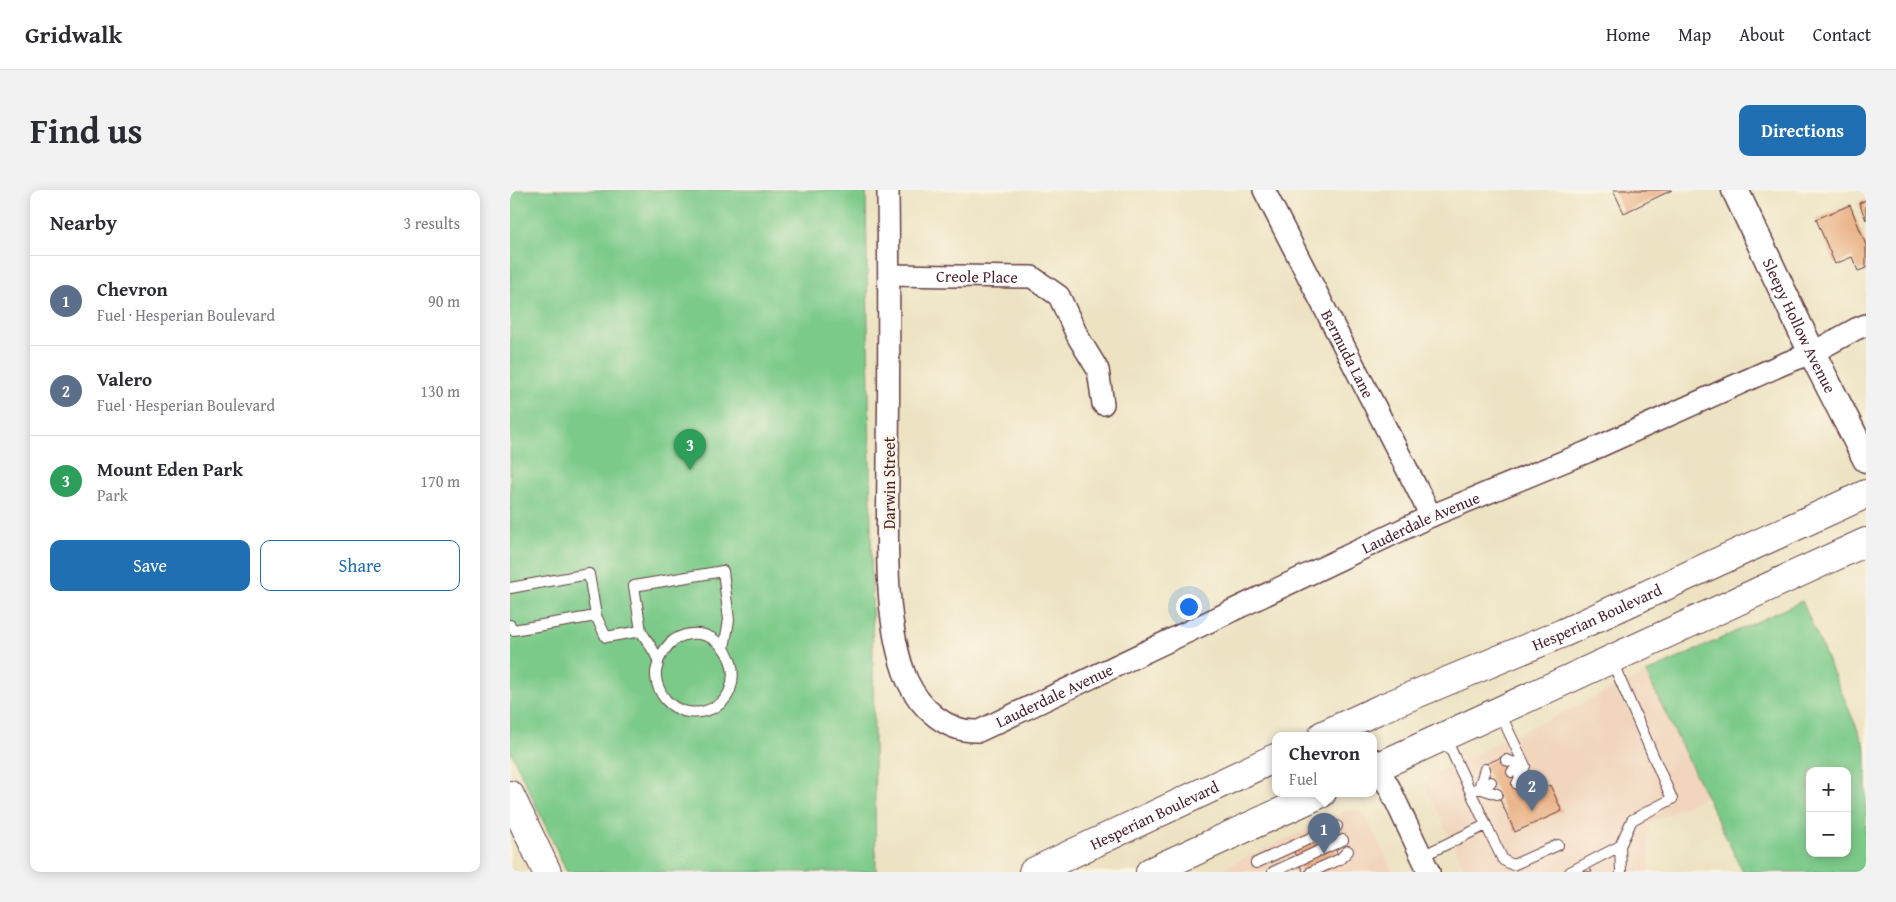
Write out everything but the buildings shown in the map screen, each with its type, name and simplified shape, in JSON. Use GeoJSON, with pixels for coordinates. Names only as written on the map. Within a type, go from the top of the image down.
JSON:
{"type":"FeatureCollection","features":[{"type":"Feature","properties":{"kind":"main road","name":"Hesperian Boulevard"},"geometry":{"type":"LineString","coordinates":[[1337,732],[1356,728],[1866,494]]}},
{"type":"Feature","properties":{"kind":"main road"},"geometry":{"type":"LineString","coordinates":[[1377,764],[1444,735],[1866,542]]}},
{"type":"Feature","properties":{"kind":"main road","name":"Hesperian Boulevard"},"geometry":{"type":"LineString","coordinates":[[1033,872],[1272,759]]}},
{"type":"Feature","properties":{"kind":"main road"},"geometry":{"type":"LineString","coordinates":[[510,795],[547,872]]}},
{"type":"Feature","properties":{"kind":"main road"},"geometry":{"type":"LineString","coordinates":[[1150,872],[1313,797]]}},
{"type":"Feature","properties":{"kind":"street","name":"Darwin Street"},"geometry":{"type":"LineString","coordinates":[[888,190],[889,571],[893,620],[898,651],[908,681],[927,710],[952,728],[966,732],[979,731]]}},
{"type":"Feature","properties":{"kind":"street","name":"Bermuda Lane"},"geometry":{"type":"LineString","coordinates":[[1264,190],[1431,516]]}},
{"type":"Feature","properties":{"kind":"street","name":"Sleepy Hollow Avenue"},"geometry":{"type":"LineString","coordinates":[[1735,190],[1812,354],[1866,459]]}},
{"type":"Feature","properties":{"kind":"street","name":"Creole Place"},"geometry":{"type":"LineString","coordinates":[[889,275],[1032,277],[1059,296],[1078,337],[1098,370],[1103,404]]}},
{"type":"Feature","properties":{"kind":"street","name":"Lauderdale Avenue"},"geometry":{"type":"LineString","coordinates":[[979,731],[1431,516],[1587,452],[1783,364],[1812,354],[1866,325]]}},
{"type":"Feature","properties":{"kind":"street"},"geometry":{"type":"LineString","coordinates":[[1377,770],[1390,789],[1425,864]]}},
{"type":"Feature","properties":{"kind":"lane"},"geometry":{"type":"LineString","coordinates":[[658,661],[641,631],[634,586],[723,572],[729,620],[724,648]]}},
{"type":"Feature","properties":{"kind":"lane"},"geometry":{"type":"LineString","coordinates":[[510,588],[589,574],[596,616],[606,637],[641,631]]}},
{"type":"Feature","properties":{"kind":"lane"},"geometry":{"type":"LineString","coordinates":[[510,625],[513,630],[596,616]]}},
{"type":"Feature","properties":{"kind":"lane"},"geometry":{"type":"LineString","coordinates":[[687,635],[701,635],[714,639],[731,658],[734,670],[733,683],[721,703],[710,710],[698,713],[681,710],[665,700],[658,688],[656,674],[658,661],[664,649],[675,640],[687,635]]}},
{"type":"Feature","properties":{"kind":"lane"},"geometry":{"type":"LineString","coordinates":[[1611,659],[1672,799],[1632,820],[1620,846],[1621,872]]}},
{"type":"Feature","properties":{"kind":"lane"},"geometry":{"type":"LineString","coordinates":[[1499,710],[1525,766],[1517,784]]}},
{"type":"Feature","properties":{"kind":"lane"},"geometry":{"type":"LineString","coordinates":[[1444,735],[1475,789],[1486,825],[1503,860],[1513,866],[1558,845]]}},
{"type":"Feature","properties":{"kind":"lane"},"geometry":{"type":"LineString","coordinates":[[1506,760],[1525,766]]}},
{"type":"Feature","properties":{"kind":"lane"},"geometry":{"type":"LineString","coordinates":[[1512,772],[1525,766]]}},
{"type":"Feature","properties":{"kind":"lane"},"geometry":{"type":"LineString","coordinates":[[1475,789],[1485,769]]}},
{"type":"Feature","properties":{"kind":"lane"},"geometry":{"type":"LineString","coordinates":[[1475,789],[1491,782]]}},
{"type":"Feature","properties":{"kind":"lane"},"geometry":{"type":"LineString","coordinates":[[1475,789],[1496,794]]}},
{"type":"Feature","properties":{"kind":"lane"},"geometry":{"type":"LineString","coordinates":[[1425,864],[1486,825]]}},
{"type":"Feature","properties":{"kind":"lane"},"geometry":{"type":"LineString","coordinates":[[1256,863],[1337,826]]}},
{"type":"Feature","properties":{"kind":"lane"},"geometry":{"type":"LineString","coordinates":[[1274,872],[1343,840]]}},
{"type":"Feature","properties":{"kind":"lane"},"geometry":{"type":"LineString","coordinates":[[1570,872],[1620,846]]}},
{"type":"Feature","properties":{"kind":"lane"},"geometry":{"type":"LineString","coordinates":[[1311,872],[1340,859],[1348,851]]}},
{"type":"Feature","properties":{"kind":"shaded area"},"geometry":{"type":"Polygon","coordinates":[[[1646,673],[1706,796],[1648,824],[1649,872],[1466,872],[1425,785],[1431,775],[1646,673]]]}},
{"type":"Feature","properties":{"kind":"shaded area"},"geometry":{"type":"Polygon","coordinates":[[[1348,810],[1360,811],[1367,818],[1393,872],[1215,872],[1348,810]]]}},
{"type":"Feature","properties":{"kind":"green space"},"geometry":{"type":"Polygon","coordinates":[[[510,190],[866,190],[876,872],[567,872],[510,750],[510,190]]]}},
{"type":"Feature","properties":{"kind":"green space"},"geometry":{"type":"Polygon","coordinates":[[[1802,601],[1866,749],[1866,872],[1743,872],[1646,673],[1802,601]]]}},
{"type":"Feature","properties":{"kind":"place","name":"Mount Eden Park"},"geometry":{"type":"Point","coordinates":[690,470]}},
{"type":"Feature","properties":{"kind":"place","name":"Valero"},"geometry":{"type":"Point","coordinates":[1532,811]}},
{"type":"Feature","properties":{"kind":"place","name":"Chevron"},"geometry":{"type":"Point","coordinates":[1324,854]}}]}
